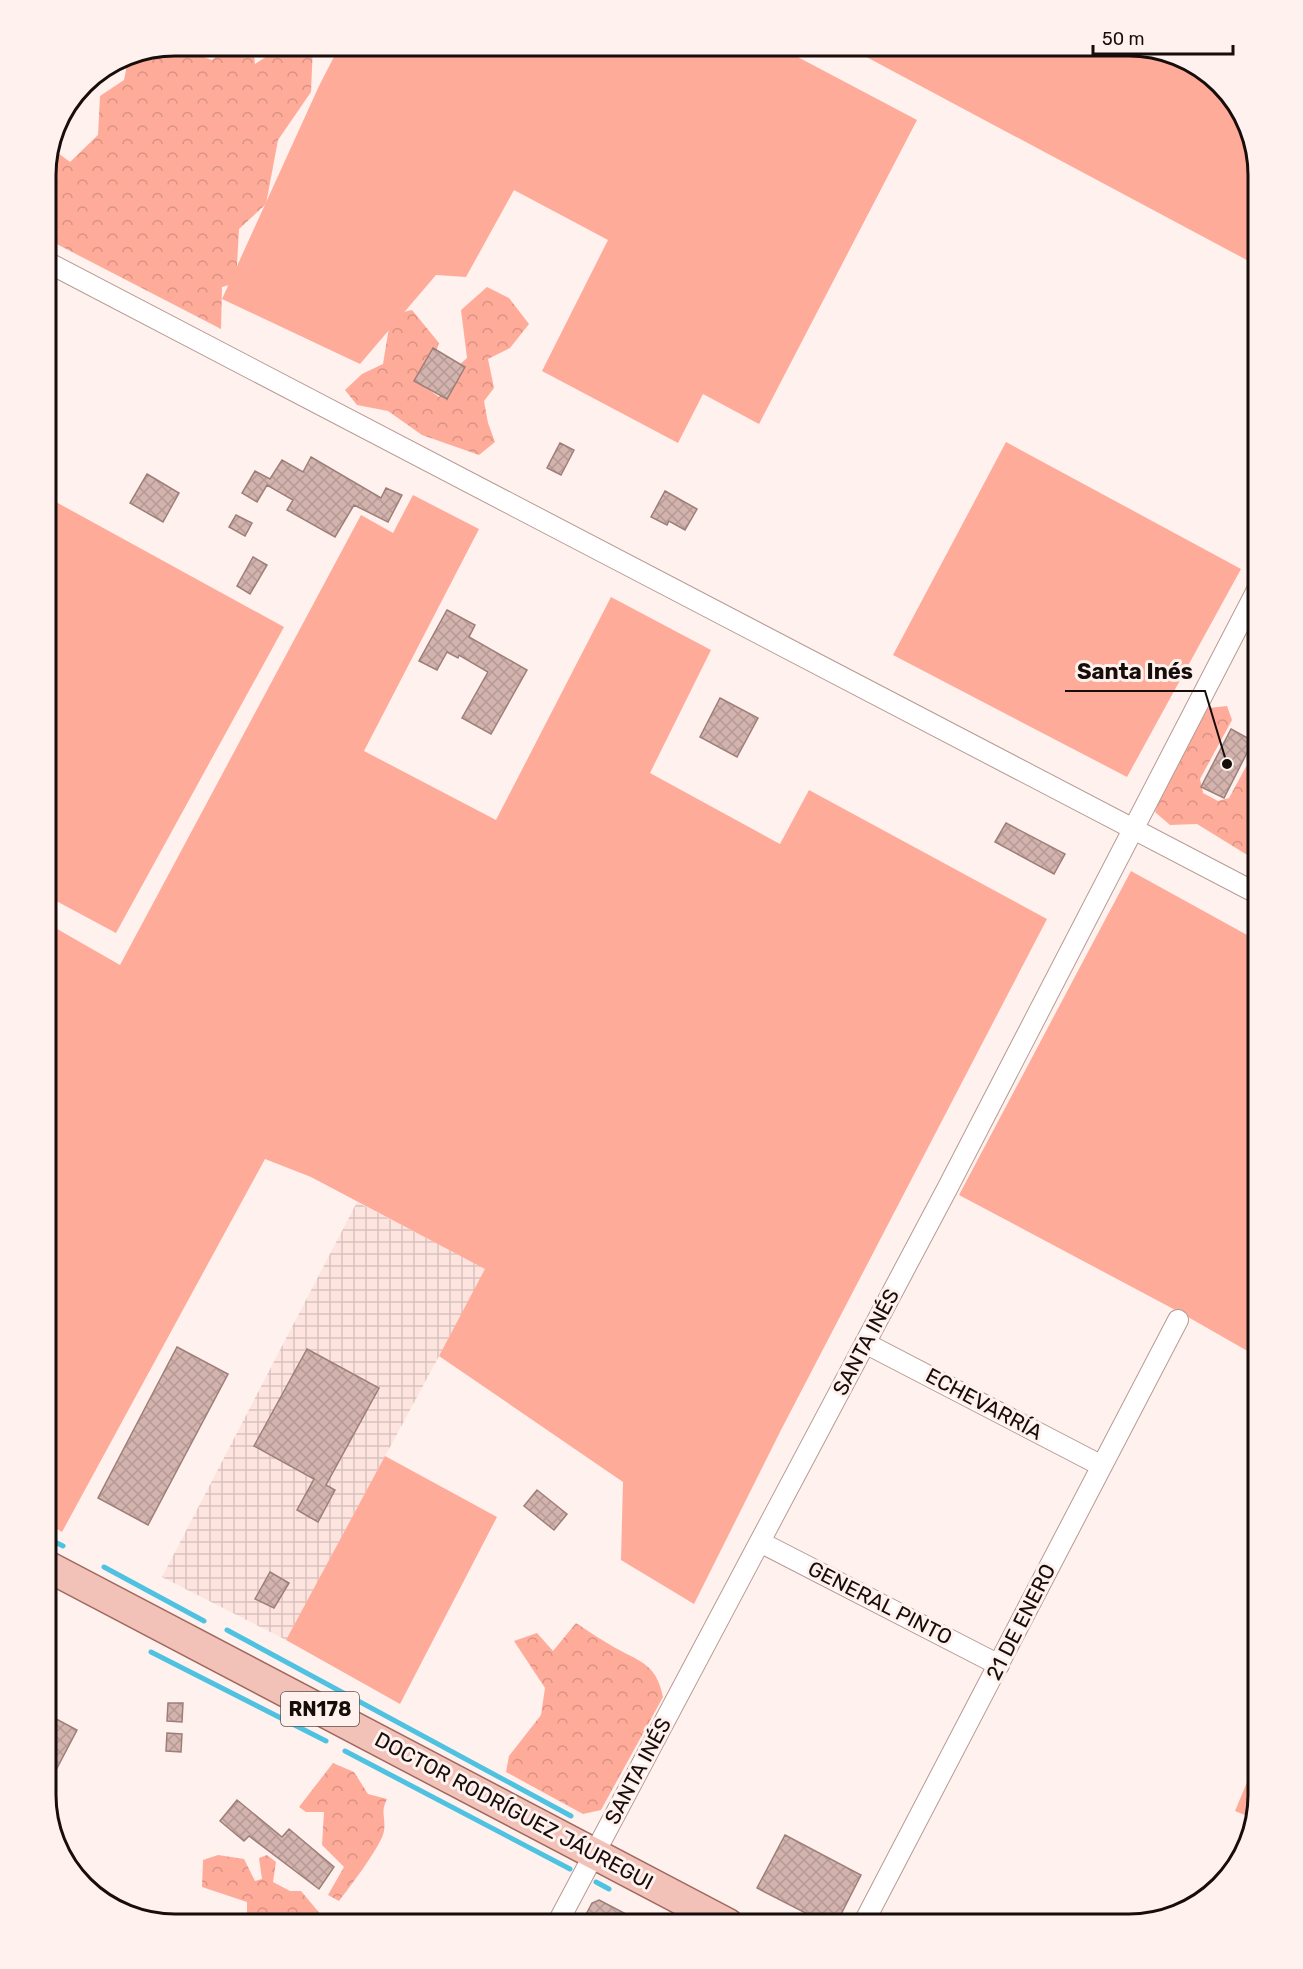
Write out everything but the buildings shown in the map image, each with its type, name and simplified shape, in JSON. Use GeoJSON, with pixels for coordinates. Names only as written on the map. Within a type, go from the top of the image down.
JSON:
{"type":"FeatureCollection","features":[{"type":"Feature","properties":{"kind":"main road","name":"DOCTOR RODRÍGUEZ JÁUREGUI"},"geometry":{"type":"LineString","coordinates":[[56,1571],[708,1914]]}},
{"type":"Feature","properties":{"kind":"street"},"geometry":{"type":"LineString","coordinates":[[56,267],[1248,889]]}},
{"type":"Feature","properties":{"kind":"street","name":"SANTA INÉS"},"geometry":{"type":"LineString","coordinates":[[563,1913],[865,1343],[1248,607]]}},
{"type":"Feature","properties":{"kind":"street","name":"21 DE ENERO"},"geometry":{"type":"LineString","coordinates":[[868,1914],[1178,1320]]}},
{"type":"Feature","properties":{"kind":"street","name":"ECHEVARRÍA"},"geometry":{"type":"LineString","coordinates":[[865,1343],[1102,1466]]}},
{"type":"Feature","properties":{"kind":"street","name":"GENERAL PINTO"},"geometry":{"type":"LineString","coordinates":[[760,1542],[999,1665]]}},
{"type":"Feature","properties":{"kind":"shaded area"},"geometry":{"type":"Polygon","coordinates":[[[357,1202],[486,1269],[286,1640],[162,1577],[357,1202]]]}},
{"type":"Feature","properties":{"kind":"green space"},"geometry":{"type":"Polygon","coordinates":[[[201,56],[212,60],[217,56],[254,56],[255,64],[267,56],[313,56],[311,92],[278,140],[266,204],[239,229],[236,283],[222,287],[221,329],[56,244],[56,167],[58,153],[70,162],[98,135],[100,96],[124,80],[127,66],[151,58],[201,56]]]}},
{"type":"Feature","properties":{"kind":"green space"},"geometry":{"type":"Polygon","coordinates":[[[334,56],[796,56],[917,120],[759,424],[703,394],[678,443],[542,371],[608,240],[514,190],[466,277],[436,275],[360,364],[222,299],[334,56]]]}},
{"type":"Feature","properties":{"kind":"green space"},"geometry":{"type":"Polygon","coordinates":[[[865,56],[1136,56],[1159,60],[1188,71],[1213,90],[1223,102],[1232,115],[1243,144],[1248,175],[1248,261],[865,56]]]}},
{"type":"Feature","properties":{"kind":"green space"},"geometry":{"type":"Polygon","coordinates":[[[487,287],[509,298],[529,324],[510,348],[488,359],[494,388],[484,401],[488,423],[495,442],[479,455],[422,435],[388,411],[357,405],[345,390],[362,374],[383,364],[391,315],[412,310],[439,343],[424,386],[439,397],[458,366],[467,358],[461,310],[487,287]]]}},
{"type":"Feature","properties":{"kind":"green space"},"geometry":{"type":"Polygon","coordinates":[[[1006,442],[1241,569],[1127,777],[893,655],[1006,442]]]}},
{"type":"Feature","properties":{"kind":"green space"},"geometry":{"type":"Polygon","coordinates":[[[413,495],[479,529],[364,751],[496,820],[611,597],[711,650],[650,773],[780,844],[809,790],[1047,919],[781,1430],[694,1604],[621,1560],[623,1482],[439,1356],[485,1269],[311,1177],[265,1159],[62,1532],[56,1528],[56,928],[120,965],[361,515],[393,533],[413,495]]]}},
{"type":"Feature","properties":{"kind":"green space"},"geometry":{"type":"Polygon","coordinates":[[[56,502],[284,627],[116,933],[56,901],[56,502]]]}},
{"type":"Feature","properties":{"kind":"green space"},"geometry":{"type":"Polygon","coordinates":[[[1227,706],[1232,720],[1200,779],[1203,793],[1218,801],[1229,798],[1248,763],[1248,855],[1197,824],[1170,825],[1155,812],[1164,787],[1208,708],[1227,706]]]}},
{"type":"Feature","properties":{"kind":"green space"},"geometry":{"type":"Polygon","coordinates":[[[1131,871],[1248,935],[1248,1351],[1181,1313],[959,1195],[1131,871]]]}},
{"type":"Feature","properties":{"kind":"green space"},"geometry":{"type":"Polygon","coordinates":[[[385,1456],[497,1517],[400,1704],[286,1640],[385,1456]]]}},
{"type":"Feature","properties":{"kind":"green space"},"geometry":{"type":"Polygon","coordinates":[[[576,1623],[645,1664],[656,1677],[663,1697],[601,1810],[583,1814],[506,1772],[509,1756],[541,1715],[545,1688],[514,1641],[537,1633],[553,1651],[576,1623]]]}},
{"type":"Feature","properties":{"kind":"green space"},"geometry":{"type":"Polygon","coordinates":[[[333,1763],[354,1772],[368,1794],[387,1799],[384,1808],[384,1831],[378,1846],[339,1901],[328,1895],[344,1867],[322,1845],[324,1812],[306,1812],[299,1807],[333,1763]]]}},
{"type":"Feature","properties":{"kind":"green space"},"geometry":{"type":"Polygon","coordinates":[[[1248,1780],[1245,1815],[1235,1811],[1248,1780]]]}},
{"type":"Feature","properties":{"kind":"green space"},"geometry":{"type":"Polygon","coordinates":[[[218,1855],[244,1859],[255,1881],[262,1879],[259,1858],[267,1855],[276,1862],[273,1882],[290,1891],[301,1891],[320,1913],[247,1913],[247,1902],[202,1887],[203,1860],[218,1855]]]}},
{"type":"Feature","properties":{"kind":"waterway"},"geometry":{"type":"LineString","coordinates":[[56,1542],[63,1546]]}},
{"type":"Feature","properties":{"kind":"waterway"},"geometry":{"type":"LineString","coordinates":[[104,1567],[204,1621]]}},
{"type":"Feature","properties":{"kind":"waterway"},"geometry":{"type":"LineString","coordinates":[[227,1630],[571,1816]]}},
{"type":"Feature","properties":{"kind":"waterway"},"geometry":{"type":"LineString","coordinates":[[151,1652],[326,1741]]}},
{"type":"Feature","properties":{"kind":"waterway"},"geometry":{"type":"LineString","coordinates":[[345,1751],[570,1869]]}},
{"type":"Feature","properties":{"kind":"waterway"},"geometry":{"type":"LineString","coordinates":[[596,1882],[609,1889]]}},
{"type":"Feature","properties":{"kind":"place","name":"Santa Inés"},"geometry":{"type":"Point","coordinates":[1227,764]}}]}
